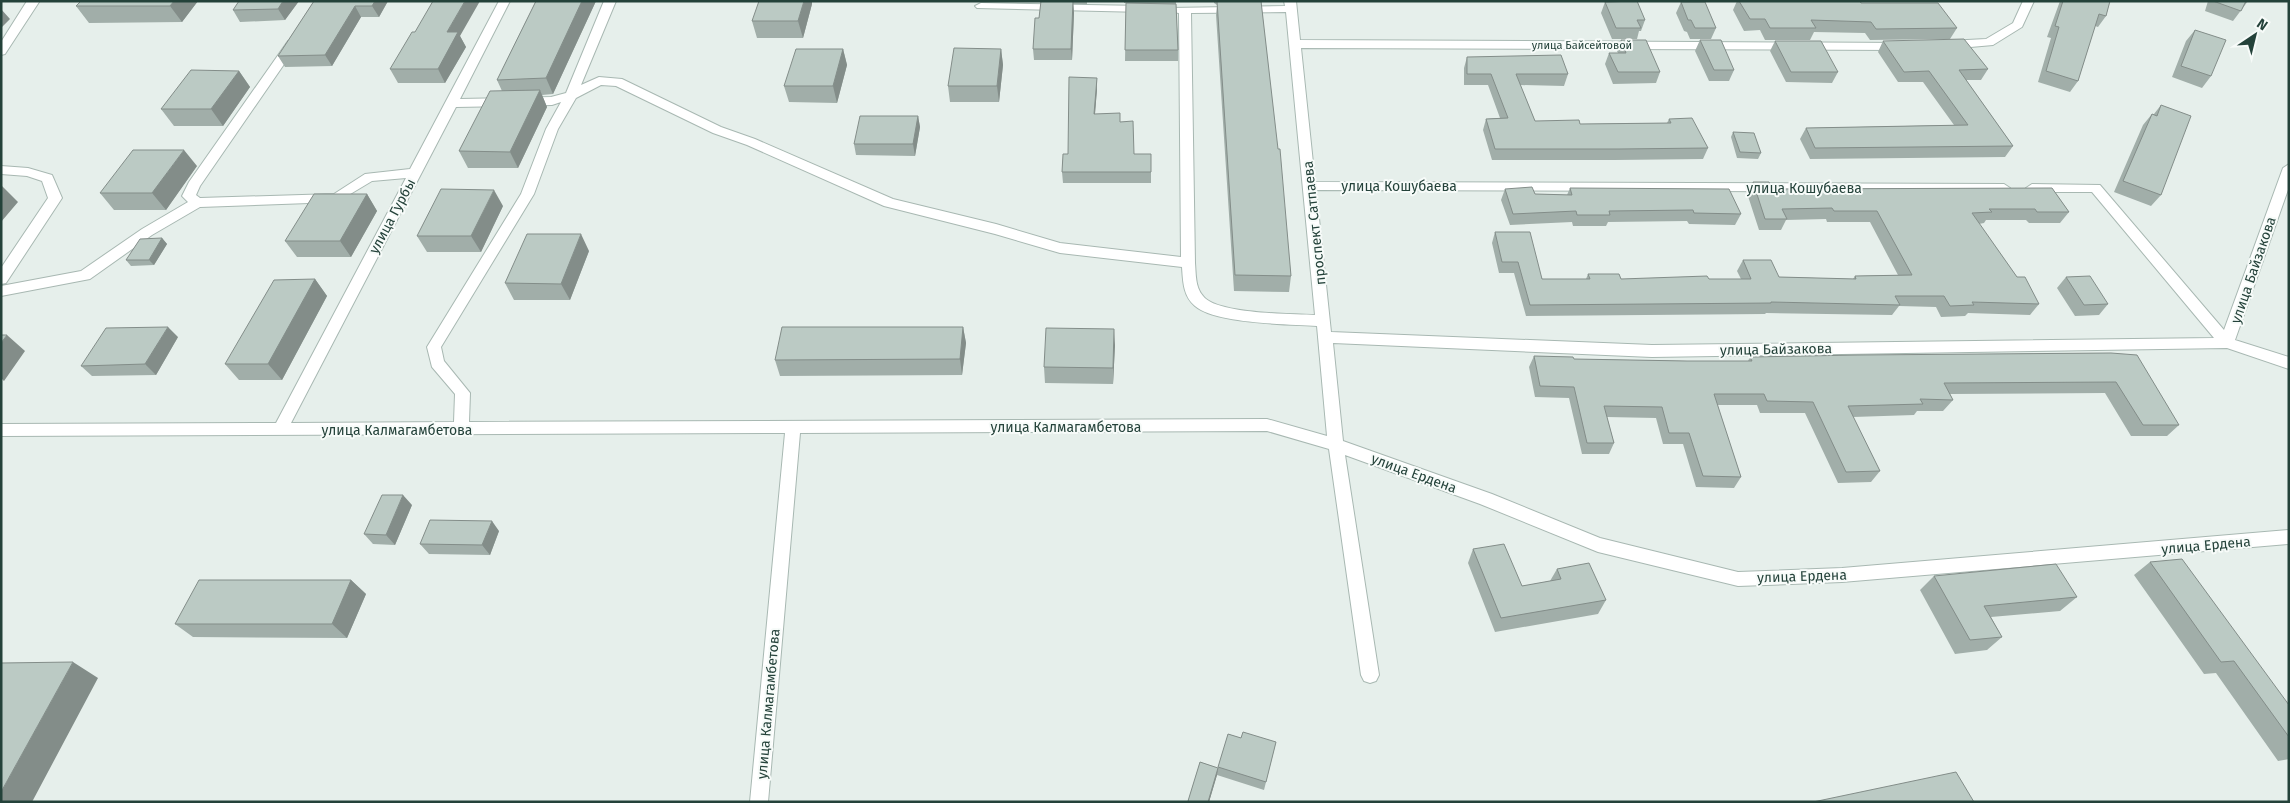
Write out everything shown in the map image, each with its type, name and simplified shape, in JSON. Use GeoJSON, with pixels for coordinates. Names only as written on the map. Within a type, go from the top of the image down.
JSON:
{"type":"FeatureCollection","features":[{"type":"Feature","properties":{"kind":"street"},"geometry":{"type":"LineString","coordinates":[[1,51],[32,1]]}},
{"type":"Feature","properties":{"kind":"street","name":"улица Гурбы"},"geometry":{"type":"LineString","coordinates":[[280,430],[505,1]]}},
{"type":"Feature","properties":{"kind":"street"},"geometry":{"type":"LineString","coordinates":[[461,429],[463,393],[437,363],[434,347],[527,194],[552,129],[571,95],[610,1]]}},
{"type":"Feature","properties":{"kind":"street"},"geometry":{"type":"LineString","coordinates":[[1940,45],[1989,42],[2018,25],[2029,1]]}},
{"type":"Feature","properties":{"kind":"street"},"geometry":{"type":"LineString","coordinates":[[981,6],[1185,10],[1290,5]]}},
{"type":"Feature","properties":{"kind":"street","name":"проспект Сатпаева"},"geometry":{"type":"LineString","coordinates":[[1290,5],[1296,44],[1336,445],[1370,675]]}},
{"type":"Feature","properties":{"kind":"street"},"geometry":{"type":"LineString","coordinates":[[1185,10],[1188,263],[1191,290],[1200,302],[1212,310],[1256,317],[1323,321]]}},
{"type":"Feature","properties":{"kind":"street"},"geometry":{"type":"LineString","coordinates":[[197,203],[189,196],[194,185],[299,34]]}},
{"type":"Feature","properties":{"kind":"street","name":"улица Байсейтовой"},"geometry":{"type":"LineString","coordinates":[[1296,44],[1910,46]]}},
{"type":"Feature","properties":{"kind":"street"},"geometry":{"type":"LineString","coordinates":[[452,103],[552,101],[571,95],[599,81],[609,80],[618,82],[717,130],[751,142],[889,203],[996,229],[1060,248],[1188,263]]}},
{"type":"Feature","properties":{"kind":"street","name":"улица Байзакова"},"geometry":{"type":"LineString","coordinates":[[2227,344],[2289,168]]}},
{"type":"Feature","properties":{"kind":"street"},"geometry":{"type":"LineString","coordinates":[[1,170],[28,172],[47,178],[55,198],[1,279]]}},
{"type":"Feature","properties":{"kind":"street"},"geometry":{"type":"LineString","coordinates":[[1,291],[85,275],[147,232],[197,203],[337,198],[370,177],[415,173]]}},
{"type":"Feature","properties":{"kind":"street","name":"улица Кошубаева"},"geometry":{"type":"LineString","coordinates":[[1310,186],[2095,188],[2227,344]]}},
{"type":"Feature","properties":{"kind":"street","name":"улица Байзакова"},"geometry":{"type":"LineString","coordinates":[[1325,337],[1652,351],[2227,344],[2289,363]]}},
{"type":"Feature","properties":{"kind":"street","name":"улица Калмагамбетова"},"geometry":{"type":"LineString","coordinates":[[1,430],[1266,426],[1336,445]]}},
{"type":"Feature","properties":{"kind":"street","name":"улица Калмагамбетова"},"geometry":{"type":"LineString","coordinates":[[759,802],[793,428]]}},
{"type":"Feature","properties":{"kind":"street","name":"улица Ердена"},"geometry":{"type":"LineString","coordinates":[[1336,445],[1486,499],[1598,545],[1738,579],[1842,575],[2175,547],[2286,542]]}},
{"type":"Feature","properties":{"kind":"street"},"geometry":{"type":"LineString","coordinates":[[2175,547],[2185,563]]}},
{"type":"Feature","properties":{"kind":"building"},"geometry":{"type":"Polygon","coordinates":[[[81,1],[174,1],[170,6],[76,6],[81,1]]]}},
{"type":"Feature","properties":{"kind":"building"},"geometry":{"type":"Polygon","coordinates":[[[239,1],[283,1],[278,9],[233,10],[239,1]]]}},
{"type":"Feature","properties":{"kind":"building"},"geometry":{"type":"Polygon","coordinates":[[[314,1],[375,1],[372,6],[355,6],[325,55],[278,56],[314,1]]]}},
{"type":"Feature","properties":{"kind":"building"},"geometry":{"type":"Polygon","coordinates":[[[433,1],[465,1],[447,32],[458,32],[438,69],[390,69],[412,32],[415,32],[433,1]]]}},
{"type":"Feature","properties":{"kind":"building"},"geometry":{"type":"Polygon","coordinates":[[[536,1],[582,1],[546,78],[497,80],[536,1]]]}},
{"type":"Feature","properties":{"kind":"building"},"geometry":{"type":"Polygon","coordinates":[[[759,1],[804,1],[798,21],[752,21],[759,1]]]}},
{"type":"Feature","properties":{"kind":"building"},"geometry":{"type":"Polygon","coordinates":[[[1041,1],[1073,1],[1071,49],[1033,49],[1035,18],[1039,18],[1041,1]]]}},
{"type":"Feature","properties":{"kind":"building"},"geometry":{"type":"Polygon","coordinates":[[[1217,1],[1261,1],[1278,149],[1280,149],[1291,276],[1235,275],[1217,1]]]}},
{"type":"Feature","properties":{"kind":"building"},"geometry":{"type":"Polygon","coordinates":[[[1637,1],[1645,20],[1637,20],[1641,28],[1616,28],[1605,2],[1637,1]]]}},
{"type":"Feature","properties":{"kind":"building"},"geometry":{"type":"Polygon","coordinates":[[[1739,1],[1938,3],[1957,28],[1876,29],[1871,22],[1811,20],[1816,28],[1770,28],[1765,19],[1750,19],[1739,1]]]}},
{"type":"Feature","properties":{"kind":"building"},"geometry":{"type":"Polygon","coordinates":[[[2063,1],[2110,1],[2106,16],[2099,14],[2078,81],[2046,71],[2059,27],[2055,26],[2063,1]]]}},
{"type":"Feature","properties":{"kind":"building"},"geometry":{"type":"Polygon","coordinates":[[[2213,1],[2246,1],[2241,11],[2213,1]]]}},
{"type":"Feature","properties":{"kind":"building"},"geometry":{"type":"Polygon","coordinates":[[[1681,2],[1705,2],[1716,28],[1695,28],[1691,20],[1688,20],[1681,2]]]}},
{"type":"Feature","properties":{"kind":"building"},"geometry":{"type":"Polygon","coordinates":[[[1126,3],[1176,4],[1178,50],[1125,50],[1126,3]]]}},
{"type":"Feature","properties":{"kind":"building"},"geometry":{"type":"Polygon","coordinates":[[[2195,30],[2226,40],[2211,76],[2181,66],[2195,30]]]}},
{"type":"Feature","properties":{"kind":"building"},"geometry":{"type":"Polygon","coordinates":[[[1964,39],[1988,69],[1959,70],[2013,146],[1815,148],[1806,128],[1968,125],[1929,71],[1904,72],[1883,41],[1964,39]]]}},
{"type":"Feature","properties":{"kind":"building"},"geometry":{"type":"Polygon","coordinates":[[[1621,40],[1646,40],[1660,72],[1618,72],[1609,53],[1626,53],[1621,40]]]}},
{"type":"Feature","properties":{"kind":"building"},"geometry":{"type":"Polygon","coordinates":[[[1700,40],[1721,40],[1734,70],[1714,70],[1700,40]]]}},
{"type":"Feature","properties":{"kind":"building"},"geometry":{"type":"Polygon","coordinates":[[[1775,41],[1821,41],[1838,72],[1791,72],[1775,41]]]}},
{"type":"Feature","properties":{"kind":"building"},"geometry":{"type":"Polygon","coordinates":[[[954,48],[1001,49],[997,86],[948,86],[954,48]]]}},
{"type":"Feature","properties":{"kind":"building"},"geometry":{"type":"Polygon","coordinates":[[[796,49],[843,49],[833,86],[784,86],[796,49]]]}},
{"type":"Feature","properties":{"kind":"building"},"geometry":{"type":"Polygon","coordinates":[[[1561,55],[1568,74],[1516,74],[1535,121],[1579,120],[1580,124],[1671,123],[1669,119],[1692,118],[1708,148],[1495,149],[1486,119],[1508,118],[1491,74],[1467,74],[1467,57],[1561,55]]]}},
{"type":"Feature","properties":{"kind":"building"},"geometry":{"type":"Polygon","coordinates":[[[191,70],[239,71],[211,109],[161,109],[191,70]]]}},
{"type":"Feature","properties":{"kind":"building"},"geometry":{"type":"Polygon","coordinates":[[[1069,77],[1097,78],[1094,114],[1120,113],[1120,122],[1133,121],[1134,154],[1151,154],[1151,172],[1062,172],[1063,154],[1068,154],[1069,77]]]}},
{"type":"Feature","properties":{"kind":"building"},"geometry":{"type":"Polygon","coordinates":[[[540,90],[510,152],[459,151],[490,91],[540,90]]]}},
{"type":"Feature","properties":{"kind":"building"},"geometry":{"type":"Polygon","coordinates":[[[2161,105],[2191,116],[2161,195],[2123,181],[2152,114],[2157,116],[2161,105]]]}},
{"type":"Feature","properties":{"kind":"building"},"geometry":{"type":"Polygon","coordinates":[[[860,116],[918,116],[913,144],[854,144],[860,116]]]}},
{"type":"Feature","properties":{"kind":"building"},"geometry":{"type":"Polygon","coordinates":[[[1733,132],[1754,133],[1761,153],[1740,152],[1733,132]]]}},
{"type":"Feature","properties":{"kind":"building"},"geometry":{"type":"Polygon","coordinates":[[[133,150],[184,150],[152,193],[100,193],[133,150]]]}},
{"type":"Feature","properties":{"kind":"building"},"geometry":{"type":"Polygon","coordinates":[[[1753,182],[1769,182],[1772,189],[2052,188],[2069,212],[2037,212],[2035,209],[1989,209],[1992,212],[1972,213],[2017,277],[2025,277],[2039,304],[1972,302],[1974,305],[1950,306],[1944,296],[1895,296],[1900,305],[1771,302],[1530,305],[1518,262],[1502,262],[1495,232],[1530,232],[1542,279],[1590,279],[1588,274],[1619,274],[1621,279],[1707,276],[1709,279],[1751,279],[1743,260],[1771,260],[1779,277],[1856,279],[1855,276],[1912,275],[1877,211],[1834,211],[1832,208],[1782,209],[1787,219],[1765,219],[1753,182]]]}},
{"type":"Feature","properties":{"kind":"building"},"geometry":{"type":"Polygon","coordinates":[[[1532,187],[1535,194],[1572,195],[1570,188],[1729,189],[1741,214],[1694,213],[1693,210],[1609,211],[1610,215],[1577,215],[1576,211],[1513,214],[1505,189],[1532,187]]]}},
{"type":"Feature","properties":{"kind":"building"},"geometry":{"type":"Polygon","coordinates":[[[441,189],[494,190],[471,236],[417,236],[441,189]]]}},
{"type":"Feature","properties":{"kind":"building"},"geometry":{"type":"Polygon","coordinates":[[[314,194],[367,194],[340,241],[285,241],[314,194]]]}},
{"type":"Feature","properties":{"kind":"building"},"geometry":{"type":"Polygon","coordinates":[[[527,234],[581,234],[561,284],[505,283],[527,234]]]}},
{"type":"Feature","properties":{"kind":"building"},"geometry":{"type":"Polygon","coordinates":[[[162,238],[149,260],[126,260],[140,239],[162,238]]]}},
{"type":"Feature","properties":{"kind":"building"},"geometry":{"type":"Polygon","coordinates":[[[2090,276],[2108,304],[2084,305],[2066,277],[2090,276]]]}},
{"type":"Feature","properties":{"kind":"building"},"geometry":{"type":"Polygon","coordinates":[[[315,279],[268,364],[225,364],[274,280],[315,279]]]}},
{"type":"Feature","properties":{"kind":"building"},"geometry":{"type":"Polygon","coordinates":[[[168,327],[145,364],[81,366],[106,328],[168,327]]]}},
{"type":"Feature","properties":{"kind":"building"},"geometry":{"type":"Polygon","coordinates":[[[782,327],[963,327],[960,359],[775,360],[782,327]]]}},
{"type":"Feature","properties":{"kind":"building"},"geometry":{"type":"Polygon","coordinates":[[[1046,328],[1114,329],[1113,368],[1044,367],[1046,328]]]}},
{"type":"Feature","properties":{"kind":"building"},"geometry":{"type":"Polygon","coordinates":[[[1,335],[7,335],[1,343],[1,335]]]}},
{"type":"Feature","properties":{"kind":"building"},"geometry":{"type":"Polygon","coordinates":[[[2111,353],[2137,355],[2179,425],[2143,425],[2116,382],[1944,383],[1953,400],[1920,399],[1923,404],[1848,406],[1880,471],[1846,472],[1813,402],[1767,401],[1764,394],[1714,394],[1741,477],[1703,476],[1689,433],[1669,433],[1662,407],[1604,406],[1614,443],[1587,443],[1574,387],[1540,386],[1534,356],[1573,357],[1574,359],[1752,361],[1750,357],[2111,353]]]}},
{"type":"Feature","properties":{"kind":"building"},"geometry":{"type":"Polygon","coordinates":[[[382,495],[403,495],[386,535],[364,534],[382,495]]]}},
{"type":"Feature","properties":{"kind":"building"},"geometry":{"type":"Polygon","coordinates":[[[430,520],[492,521],[482,545],[420,544],[430,520]]]}},
{"type":"Feature","properties":{"kind":"building"},"geometry":{"type":"Polygon","coordinates":[[[1504,544],[1522,586],[1561,579],[1557,569],[1589,563],[1606,600],[1501,618],[1473,549],[1504,544]]]}},
{"type":"Feature","properties":{"kind":"building"},"geometry":{"type":"Polygon","coordinates":[[[2182,559],[2289,705],[2289,737],[2234,661],[2221,662],[2150,562],[2182,559]]]}},
{"type":"Feature","properties":{"kind":"building"},"geometry":{"type":"Polygon","coordinates":[[[2056,564],[2077,597],[1984,606],[2002,637],[1970,640],[1934,576],[2056,564]]]}},
{"type":"Feature","properties":{"kind":"building"},"geometry":{"type":"Polygon","coordinates":[[[199,580],[351,580],[332,624],[175,624],[199,580]]]}},
{"type":"Feature","properties":{"kind":"building"},"geometry":{"type":"Polygon","coordinates":[[[73,662],[1,792],[1,663],[73,662]]]}},
{"type":"Feature","properties":{"kind":"building"},"geometry":{"type":"Polygon","coordinates":[[[1243,732],[1276,742],[1266,782],[1218,767],[1228,734],[1241,738],[1243,732]]]}},
{"type":"Feature","properties":{"kind":"building"},"geometry":{"type":"Polygon","coordinates":[[[1200,762],[1218,768],[1208,802],[1191,802],[1188,801],[1200,762]]]}},
{"type":"Feature","properties":{"kind":"building"},"geometry":{"type":"Polygon","coordinates":[[[1956,772],[1974,802],[1813,802],[1956,772]]]}}]}
